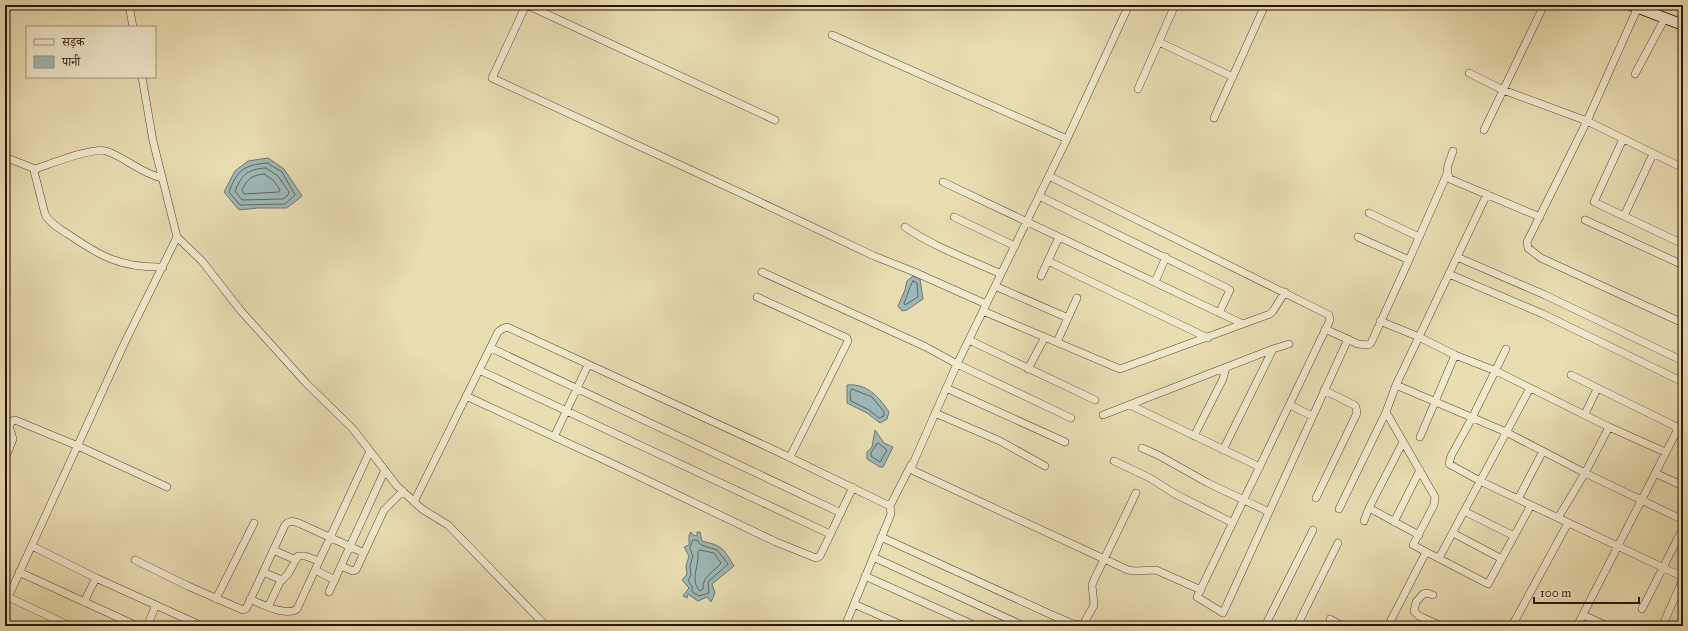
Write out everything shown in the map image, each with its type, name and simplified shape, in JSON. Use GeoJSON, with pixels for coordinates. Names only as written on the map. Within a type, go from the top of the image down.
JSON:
{"type":"FeatureCollection","features":[{"type":"Feature","properties":{"kind":"street"},"geometry":{"type":"LineString","coordinates":[[129,5],[133,26]]}},
{"type":"Feature","properties":{"kind":"street"},"geometry":{"type":"LineString","coordinates":[[775,120],[527,5],[492,78],[746,195],[874,256],[912,271],[1045,337],[1120,369],[1270,314],[1285,292]]}},
{"type":"Feature","properties":{"kind":"street"},"geometry":{"type":"LineString","coordinates":[[845,626],[891,514],[890,506],[911,465],[957,364],[1067,139],[1129,5]]}},
{"type":"Feature","properties":{"kind":"street"},"geometry":{"type":"LineString","coordinates":[[1138,90],[1175,5]]}},
{"type":"Feature","properties":{"kind":"street"},"geometry":{"type":"LineString","coordinates":[[1214,118],[1265,5]]}},
{"type":"Feature","properties":{"kind":"street"},"geometry":{"type":"LineString","coordinates":[[1484,130],[1544,5]]}},
{"type":"Feature","properties":{"kind":"street"},"geometry":{"type":"LineString","coordinates":[[1683,25],[1634,6],[1587,121],[1527,242],[1528,248],[1542,258],[1683,323]]}},
{"type":"Feature","properties":{"kind":"street"},"geometry":{"type":"LineString","coordinates":[[1635,74],[1666,18]]}},
{"type":"Feature","properties":{"kind":"street"},"geometry":{"type":"LineString","coordinates":[[832,35],[1067,139]]}},
{"type":"Feature","properties":{"kind":"street"},"geometry":{"type":"LineString","coordinates":[[1159,42],[1233,77]]}},
{"type":"Feature","properties":{"kind":"street"},"geometry":{"type":"LineString","coordinates":[[1468,73],[1503,90],[1587,121],[1683,168]]}},
{"type":"Feature","properties":{"kind":"street"},"geometry":{"type":"LineString","coordinates":[[142,78],[162,178],[177,237],[202,261],[241,311],[306,384],[353,429],[402,491],[414,502],[448,525],[546,626]]}},
{"type":"Feature","properties":{"kind":"street"},"geometry":{"type":"LineString","coordinates":[[1623,139],[1594,202],[1683,244]]}},
{"type":"Feature","properties":{"kind":"street"},"geometry":{"type":"LineString","coordinates":[[5,157],[35,169],[99,150],[110,153],[146,173],[162,178]]}},
{"type":"Feature","properties":{"kind":"street"},"geometry":{"type":"LineString","coordinates":[[1325,329],[1358,344],[1368,345],[1371,343],[1380,321],[1410,260],[1447,174],[1447,168],[1453,151]]}},
{"type":"Feature","properties":{"kind":"street"},"geometry":{"type":"LineString","coordinates":[[1624,216],[1653,154]]}},
{"type":"Feature","properties":{"kind":"street"},"geometry":{"type":"LineString","coordinates":[[35,169],[34,174],[45,214],[50,221],[88,248],[104,257],[134,266],[163,267]]}},
{"type":"Feature","properties":{"kind":"street"},"geometry":{"type":"LineString","coordinates":[[1447,174],[1450,179],[1454,181],[1540,217]]}},
{"type":"Feature","properties":{"kind":"street"},"geometry":{"type":"LineString","coordinates":[[1049,176],[1329,315],[1330,320],[1197,597],[1223,613],[1348,339]]}},
{"type":"Feature","properties":{"kind":"street"},"geometry":{"type":"LineString","coordinates":[[943,182],[1243,324]]}},
{"type":"Feature","properties":{"kind":"street"},"geometry":{"type":"LineString","coordinates":[[1339,509],[1386,412],[1396,385],[1487,194]]}},
{"type":"Feature","properties":{"kind":"street"},"geometry":{"type":"LineString","coordinates":[[1039,196],[1166,257],[1230,290],[1219,313]]}},
{"type":"Feature","properties":{"kind":"street"},"geometry":{"type":"LineString","coordinates":[[1369,213],[1419,238]]}},
{"type":"Feature","properties":{"kind":"street"},"geometry":{"type":"LineString","coordinates":[[954,217],[1015,246]]}},
{"type":"Feature","properties":{"kind":"street"},"geometry":{"type":"LineString","coordinates":[[1585,220],[1683,265]]}},
{"type":"Feature","properties":{"kind":"street"},"geometry":{"type":"LineString","coordinates":[[905,227],[918,236],[942,248],[1001,274]]}},
{"type":"Feature","properties":{"kind":"street"},"geometry":{"type":"LineString","coordinates":[[5,604],[125,342],[177,237]]}},
{"type":"Feature","properties":{"kind":"street"},"geometry":{"type":"LineString","coordinates":[[1041,276],[1059,237]]}},
{"type":"Feature","properties":{"kind":"street"},"geometry":{"type":"LineString","coordinates":[[1358,237],[1410,260]]}},
{"type":"Feature","properties":{"kind":"street"},"geometry":{"type":"LineString","coordinates":[[1155,282],[1166,257]]}},
{"type":"Feature","properties":{"kind":"street"},"geometry":{"type":"LineString","coordinates":[[1457,257],[1545,295],[1683,361]]}},
{"type":"Feature","properties":{"kind":"street"},"geometry":{"type":"LineString","coordinates":[[1048,261],[1208,338]]}},
{"type":"Feature","properties":{"kind":"street"},"geometry":{"type":"LineString","coordinates":[[762,272],[926,347],[957,364],[1071,418]]}},
{"type":"Feature","properties":{"kind":"street"},"geometry":{"type":"LineString","coordinates":[[1449,274],[1543,314],[1683,382]]}},
{"type":"Feature","properties":{"kind":"street"},"geometry":{"type":"LineString","coordinates":[[996,286],[1068,318]]}},
{"type":"Feature","properties":{"kind":"street"},"geometry":{"type":"LineString","coordinates":[[757,297],[847,338],[848,341],[790,457]]}},
{"type":"Feature","properties":{"kind":"street"},"geometry":{"type":"LineString","coordinates":[[1056,342],[1077,298]]}},
{"type":"Feature","properties":{"kind":"street"},"geometry":{"type":"LineString","coordinates":[[1380,321],[1419,337],[1455,355],[1496,371],[1609,427],[1665,452]]}},
{"type":"Feature","properties":{"kind":"street"},"geometry":{"type":"LineString","coordinates":[[414,502],[498,332],[507,327],[790,457],[890,506]]}},
{"type":"Feature","properties":{"kind":"street"},"geometry":{"type":"LineString","coordinates":[[1028,369],[1045,337]]}},
{"type":"Feature","properties":{"kind":"street"},"geometry":{"type":"LineString","coordinates":[[969,340],[1095,400]]}},
{"type":"Feature","properties":{"kind":"street"},"geometry":{"type":"LineString","coordinates":[[1103,415],[1289,344]]}},
{"type":"Feature","properties":{"kind":"street"},"geometry":{"type":"LineString","coordinates":[[491,348],[841,513]]}},
{"type":"Feature","properties":{"kind":"street"},"geometry":{"type":"LineString","coordinates":[[1223,450],[1273,349]]}},
{"type":"Feature","properties":{"kind":"street"},"geometry":{"type":"LineString","coordinates":[[1506,349],[1472,418],[1451,456],[1449,464],[1480,481],[1683,578],[1665,620]]}},
{"type":"Feature","properties":{"kind":"street"},"geometry":{"type":"LineString","coordinates":[[1420,437],[1455,355]]}},
{"type":"Feature","properties":{"kind":"street"},"geometry":{"type":"LineString","coordinates":[[554,437],[588,365]]}},
{"type":"Feature","properties":{"kind":"street"},"geometry":{"type":"LineString","coordinates":[[1194,436],[1223,379],[1226,367]]}},
{"type":"Feature","properties":{"kind":"street"},"geometry":{"type":"LineString","coordinates":[[480,370],[830,534]]}},
{"type":"Feature","properties":{"kind":"street"},"geometry":{"type":"LineString","coordinates":[[1571,375],[1680,429]]}},
{"type":"Feature","properties":{"kind":"street"},"geometry":{"type":"LineString","coordinates":[[1396,385],[1506,432],[1585,473],[1683,520]]}},
{"type":"Feature","properties":{"kind":"street"},"geometry":{"type":"LineString","coordinates":[[946,388],[1065,442]]}},
{"type":"Feature","properties":{"kind":"street"},"geometry":{"type":"LineString","coordinates":[[1439,558],[1530,388]]}},
{"type":"Feature","properties":{"kind":"street"},"geometry":{"type":"LineString","coordinates":[[1585,414],[1598,389]]}},
{"type":"Feature","properties":{"kind":"street"},"geometry":{"type":"LineString","coordinates":[[1316,498],[1357,413],[1354,405],[1324,390]]}},
{"type":"Feature","properties":{"kind":"street"},"geometry":{"type":"LineString","coordinates":[[466,396],[611,462],[776,542],[816,558],[820,556],[853,487]]}},
{"type":"Feature","properties":{"kind":"street"},"geometry":{"type":"LineString","coordinates":[[1130,405],[1260,467]]}},
{"type":"Feature","properties":{"kind":"street"},"geometry":{"type":"LineString","coordinates":[[1290,405],[1312,416]]}},
{"type":"Feature","properties":{"kind":"street"},"geometry":{"type":"LineString","coordinates":[[1386,412],[1435,497],[1434,504],[1413,545],[1488,584],[1531,505]]}},
{"type":"Feature","properties":{"kind":"street"},"geometry":{"type":"LineString","coordinates":[[935,413],[1000,441],[1045,466]]}},
{"type":"Feature","properties":{"kind":"street"},"geometry":{"type":"LineString","coordinates":[[1577,626],[1617,546],[1642,501],[1665,452],[1680,429],[1683,419]]}},
{"type":"Feature","properties":{"kind":"street"},"geometry":{"type":"LineString","coordinates":[[5,459],[13,439],[9,426],[12,421],[15,420],[78,446],[167,487]]}},
{"type":"Feature","properties":{"kind":"street"},"geometry":{"type":"LineString","coordinates":[[1558,518],[1585,473],[1609,427]]}},
{"type":"Feature","properties":{"kind":"street"},"geometry":{"type":"LineString","coordinates":[[1364,521],[1369,508],[1403,442]]}},
{"type":"Feature","properties":{"kind":"street"},"geometry":{"type":"LineString","coordinates":[[1142,448],[1158,455],[1208,483],[1269,512]]}},
{"type":"Feature","properties":{"kind":"street"},"geometry":{"type":"LineString","coordinates":[[250,599],[274,609],[294,611],[297,609],[370,451]]}},
{"type":"Feature","properties":{"kind":"street"},"geometry":{"type":"LineString","coordinates":[[1518,499],[1543,451]]}},
{"type":"Feature","properties":{"kind":"street"},"geometry":{"type":"LineString","coordinates":[[1114,461],[1150,478],[1175,494],[1233,524]]}},
{"type":"Feature","properties":{"kind":"street"},"geometry":{"type":"LineString","coordinates":[[911,465],[911,468],[914,471],[1135,571],[1150,570],[1163,573],[1201,590]]}},
{"type":"Feature","properties":{"kind":"street"},"geometry":{"type":"LineString","coordinates":[[329,592],[385,470]]}},
{"type":"Feature","properties":{"kind":"street"},"geometry":{"type":"LineString","coordinates":[[1394,522],[1420,470]]}},
{"type":"Feature","properties":{"kind":"street"},"geometry":{"type":"LineString","coordinates":[[1655,473],[1683,486]]}},
{"type":"Feature","properties":{"kind":"street"},"geometry":{"type":"LineString","coordinates":[[341,566],[353,571],[356,570],[384,510],[402,491]]}},
{"type":"Feature","properties":{"kind":"street"},"geometry":{"type":"LineString","coordinates":[[882,537],[1052,616],[1083,625],[1094,606],[1092,585],[1104,557],[1136,493]]}},
{"type":"Feature","properties":{"kind":"street"},"geometry":{"type":"LineString","coordinates":[[1369,508],[1419,535]]}},
{"type":"Feature","properties":{"kind":"street"},"geometry":{"type":"LineString","coordinates":[[1464,511],[1514,536]]}},
{"type":"Feature","properties":{"kind":"street"},"geometry":{"type":"LineString","coordinates":[[135,560],[216,599],[243,610],[246,609],[285,525],[288,522],[292,521],[364,553]]}},
{"type":"Feature","properties":{"kind":"street"},"geometry":{"type":"LineString","coordinates":[[216,599],[254,523]]}},
{"type":"Feature","properties":{"kind":"street"},"geometry":{"type":"LineString","coordinates":[[1512,626],[1568,523]]}},
{"type":"Feature","properties":{"kind":"street"},"geometry":{"type":"LineString","coordinates":[[1642,609],[1683,528]]}},
{"type":"Feature","properties":{"kind":"street"},"geometry":{"type":"LineString","coordinates":[[1265,626],[1313,530]]}},
{"type":"Feature","properties":{"kind":"street"},"geometry":{"type":"LineString","coordinates":[[1453,533],[1502,559]]}},
{"type":"Feature","properties":{"kind":"street"},"geometry":{"type":"LineString","coordinates":[[1297,626],[1338,543]]}},
{"type":"Feature","properties":{"kind":"street"},"geometry":{"type":"LineString","coordinates":[[32,546],[96,578],[202,626]]}},
{"type":"Feature","properties":{"kind":"street"},"geometry":{"type":"LineString","coordinates":[[273,550],[296,560]]}},
{"type":"Feature","properties":{"kind":"street"},"geometry":{"type":"LineString","coordinates":[[1388,626],[1426,552]]}},
{"type":"Feature","properties":{"kind":"street"},"geometry":{"type":"LineString","coordinates":[[268,607],[282,580],[288,574],[298,556],[300,555],[319,561]]}},
{"type":"Feature","properties":{"kind":"street"},"geometry":{"type":"LineString","coordinates":[[873,557],[1024,626]]}},
{"type":"Feature","properties":{"kind":"street"},"geometry":{"type":"LineString","coordinates":[[315,570],[335,580]]}},
{"type":"Feature","properties":{"kind":"street"},"geometry":{"type":"LineString","coordinates":[[19,572],[137,626]]}},
{"type":"Feature","properties":{"kind":"street"},"geometry":{"type":"LineString","coordinates":[[263,572],[282,580]]}},
{"type":"Feature","properties":{"kind":"street"},"geometry":{"type":"LineString","coordinates":[[865,576],[976,626]]}},
{"type":"Feature","properties":{"kind":"street"},"geometry":{"type":"LineString","coordinates":[[84,602],[96,578]]}},
{"type":"Feature","properties":{"kind":"street"},"geometry":{"type":"LineString","coordinates":[[1434,595],[1427,593],[1423,594],[1416,602],[1414,611],[1419,616],[1441,626]]}},
{"type":"Feature","properties":{"kind":"street"},"geometry":{"type":"LineString","coordinates":[[8,597],[70,626]]}},
{"type":"Feature","properties":{"kind":"street"},"geometry":{"type":"LineString","coordinates":[[854,604],[904,626]]}},
{"type":"Feature","properties":{"kind":"street"},"geometry":{"type":"LineString","coordinates":[[147,626],[156,605]]}},
{"type":"Feature","properties":{"kind":"street"},"geometry":{"type":"LineString","coordinates":[[1583,615],[1607,626]]}},
{"type":"Feature","properties":{"kind":"street"},"geometry":{"type":"LineString","coordinates":[[1330,619],[1343,626]]}},
{"type":"Feature","properties":{"kind":"water"},"geometry":{"type":"Polygon","coordinates":[[[268,158],[284,169],[302,196],[287,208],[258,208],[239,210],[224,192],[235,171],[248,161],[268,158]]]}},
{"type":"Feature","properties":{"kind":"water"},"geometry":{"type":"Polygon","coordinates":[[[913,276],[920,279],[923,299],[907,310],[902,311],[898,306],[907,281],[913,276]]]}},
{"type":"Feature","properties":{"kind":"water"},"geometry":{"type":"Polygon","coordinates":[[[847,385],[861,386],[877,396],[889,412],[887,419],[880,423],[867,413],[847,403],[847,385]]]}},
{"type":"Feature","properties":{"kind":"water"},"geometry":{"type":"Polygon","coordinates":[[[875,430],[884,443],[893,447],[883,467],[880,467],[867,459],[867,452],[872,447],[875,430]]]}},
{"type":"Feature","properties":{"kind":"water"},"geometry":{"type":"Polygon","coordinates":[[[691,532],[693,535],[697,536],[697,532],[700,532],[702,541],[714,544],[725,551],[734,566],[712,584],[715,593],[711,602],[707,597],[698,601],[688,594],[687,598],[683,596],[689,588],[682,580],[687,574],[686,566],[689,556],[684,547],[689,545],[689,535],[691,532]]]}}]}
